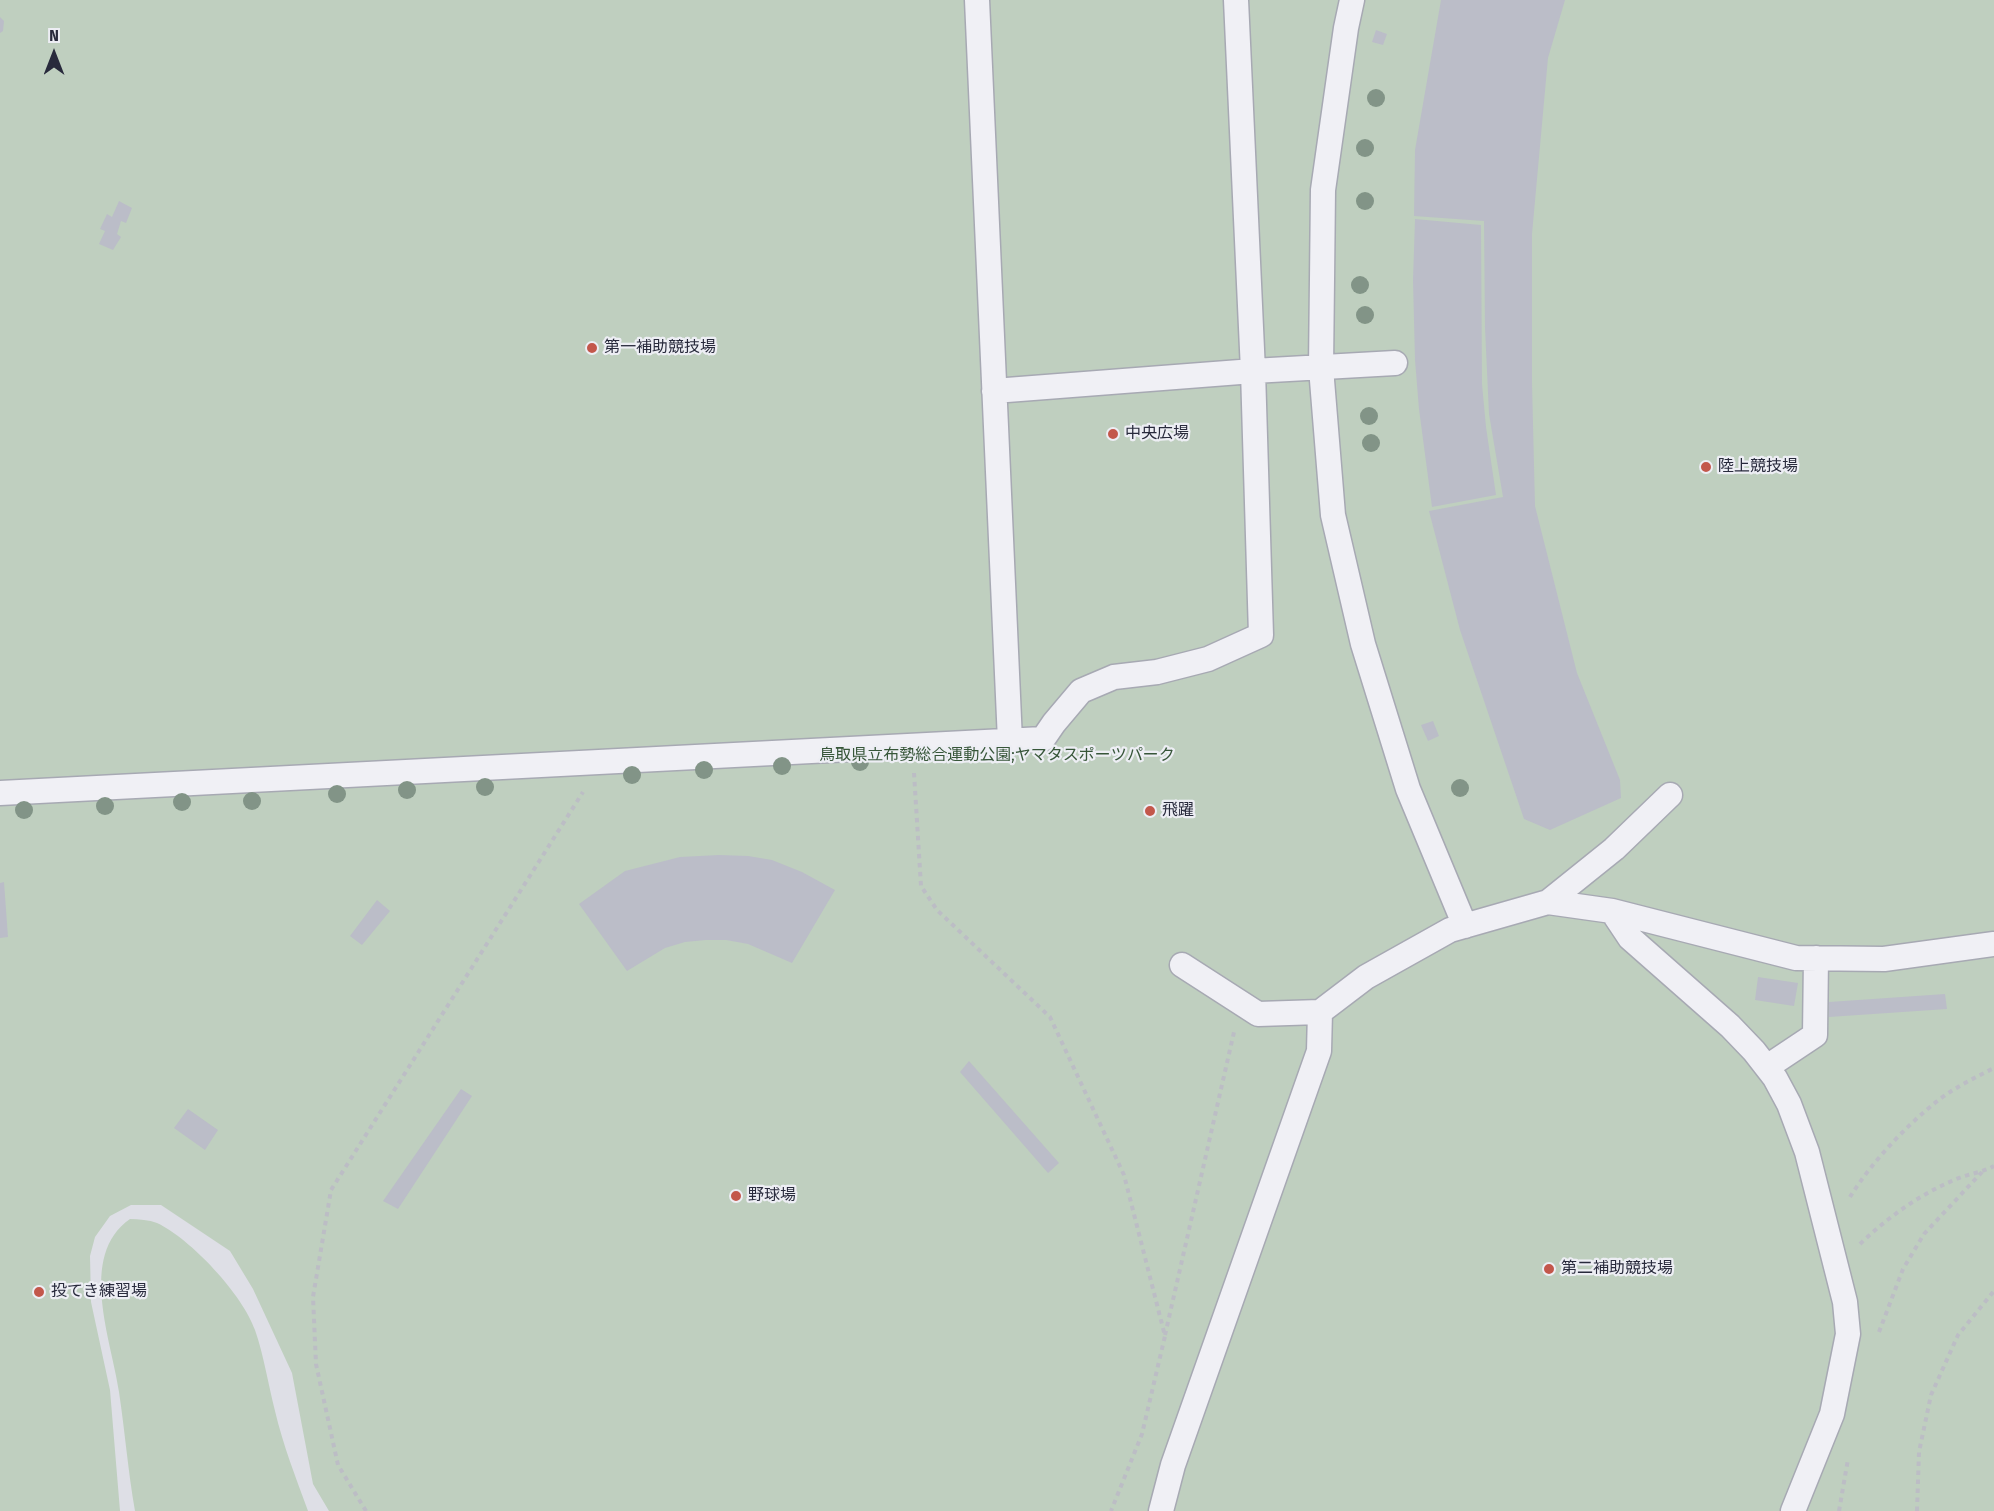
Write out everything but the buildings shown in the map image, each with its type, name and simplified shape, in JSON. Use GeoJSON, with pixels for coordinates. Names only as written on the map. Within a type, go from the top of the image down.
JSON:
{"type":"FeatureCollection","features":[{"type":"Feature","properties":{"kind":"street"},"geometry":{"type":"LineString","coordinates":[[977,0],[1010,741]]}},
{"type":"Feature","properties":{"kind":"street"},"geometry":{"type":"LineString","coordinates":[[0,793],[1043,739],[1082,691],[1114,677],[1157,672],[1208,659],[1261,635],[1253,371],[1236,0]]}},
{"type":"Feature","properties":{"kind":"street"},"geometry":{"type":"LineString","coordinates":[[1352,0],[1323,190],[1321,368],[1333,515],[1363,644],[1408,789],[1465,927]]}},
{"type":"Feature","properties":{"kind":"street"},"geometry":{"type":"LineString","coordinates":[[994,391],[1253,371],[1395,363]]}},
{"type":"Feature","properties":{"kind":"street"},"geometry":{"type":"LineString","coordinates":[[1182,965],[1258,1014],[1320,1012],[1366,978],[1450,930],[1548,902],[1614,849],[1670,795]]}},
{"type":"Feature","properties":{"kind":"street"},"geometry":{"type":"LineString","coordinates":[[1548,902],[1612,911],[1796,958],[1884,959],[1994,944]]}},
{"type":"Feature","properties":{"kind":"street"},"geometry":{"type":"LineString","coordinates":[[1612,911],[1630,938],[1730,1026],[1767,1067],[1800,1128],[1845,1302],[1848,1334],[1832,1414],[1793,1511]]}},
{"type":"Feature","properties":{"kind":"street"},"geometry":{"type":"LineString","coordinates":[[1767,1067],[1815,1035],[1816,958]]}},
{"type":"Feature","properties":{"kind":"street"},"geometry":{"type":"LineString","coordinates":[[1161,1511],[1173,1465],[1319,1051],[1320,1012]]}},
{"type":"Feature","properties":{"kind":"path"},"geometry":{"type":"LineString","coordinates":[[913,746],[921,886],[937,909],[1050,1017],[1124,1175],[1165,1336]]}},
{"type":"Feature","properties":{"kind":"path"},"geometry":{"type":"LineString","coordinates":[[366,1511],[338,1465],[316,1364],[313,1297],[331,1191],[602,762]]}},
{"type":"Feature","properties":{"kind":"path"},"geometry":{"type":"LineString","coordinates":[[1111,1511],[1142,1434],[1240,1002]]}},
{"type":"Feature","properties":{"kind":"path"},"geometry":{"type":"LineString","coordinates":[[1828,1234],[1856,1186],[1920,1116],[1952,1091],[1994,1068]]}},
{"type":"Feature","properties":{"kind":"path"},"geometry":{"type":"LineString","coordinates":[[1836,1267],[1880,1225],[1926,1193],[1994,1166]]}},
{"type":"Feature","properties":{"kind":"path"},"geometry":{"type":"LineString","coordinates":[[1876,1340],[1903,1269],[1924,1234],[1983,1172]]}},
{"type":"Feature","properties":{"kind":"path"},"geometry":{"type":"LineString","coordinates":[[1917,1511],[1920,1452],[1931,1395],[1958,1335],[1994,1291]]}},
{"type":"Feature","properties":{"kind":"path"},"geometry":{"type":"LineString","coordinates":[[1839,1511],[1849,1457]]}},
{"type":"Feature","properties":{"kind":"green space","name":"鳥取県立布勢総合運動公園;ヤマタスポーツパーク"},"geometry":{"type":"Polygon","coordinates":[[[0,0],[1994,0],[1994,1511],[329,1511],[313,1484],[292,1373],[253,1289],[230,1251],[161,1205],[131,1205],[110,1216],[95,1237],[90,1256],[91,1302],[110,1390],[120,1511],[0,1511],[0,0]]]}},
{"type":"Feature","properties":{"kind":"green space"},"geometry":{"type":"Polygon","coordinates":[[[130,1219],[157,1223],[185,1242],[228,1285],[249,1316],[261,1350],[282,1436],[308,1511],[135,1511],[119,1392],[105,1325],[101,1277],[105,1254],[114,1235],[130,1219]]]}},
{"type":"Feature","properties":{"kind":"place","name":"第一補助競技場"},"geometry":{"type":"Point","coordinates":[592,348]}},
{"type":"Feature","properties":{"kind":"place","name":"中央広場"},"geometry":{"type":"Point","coordinates":[1113,434]}},
{"type":"Feature","properties":{"kind":"place","name":"陸上競技場"},"geometry":{"type":"Point","coordinates":[1706,467]}},
{"type":"Feature","properties":{"kind":"place","name":"飛躍"},"geometry":{"type":"Point","coordinates":[1150,811]}},
{"type":"Feature","properties":{"kind":"place","name":"野球場"},"geometry":{"type":"Point","coordinates":[736,1196]}},
{"type":"Feature","properties":{"kind":"place","name":"第二補助競技場"},"geometry":{"type":"Point","coordinates":[1549,1269]}},
{"type":"Feature","properties":{"kind":"place","name":"投てき練習場"},"geometry":{"type":"Point","coordinates":[39,1292]}}]}
